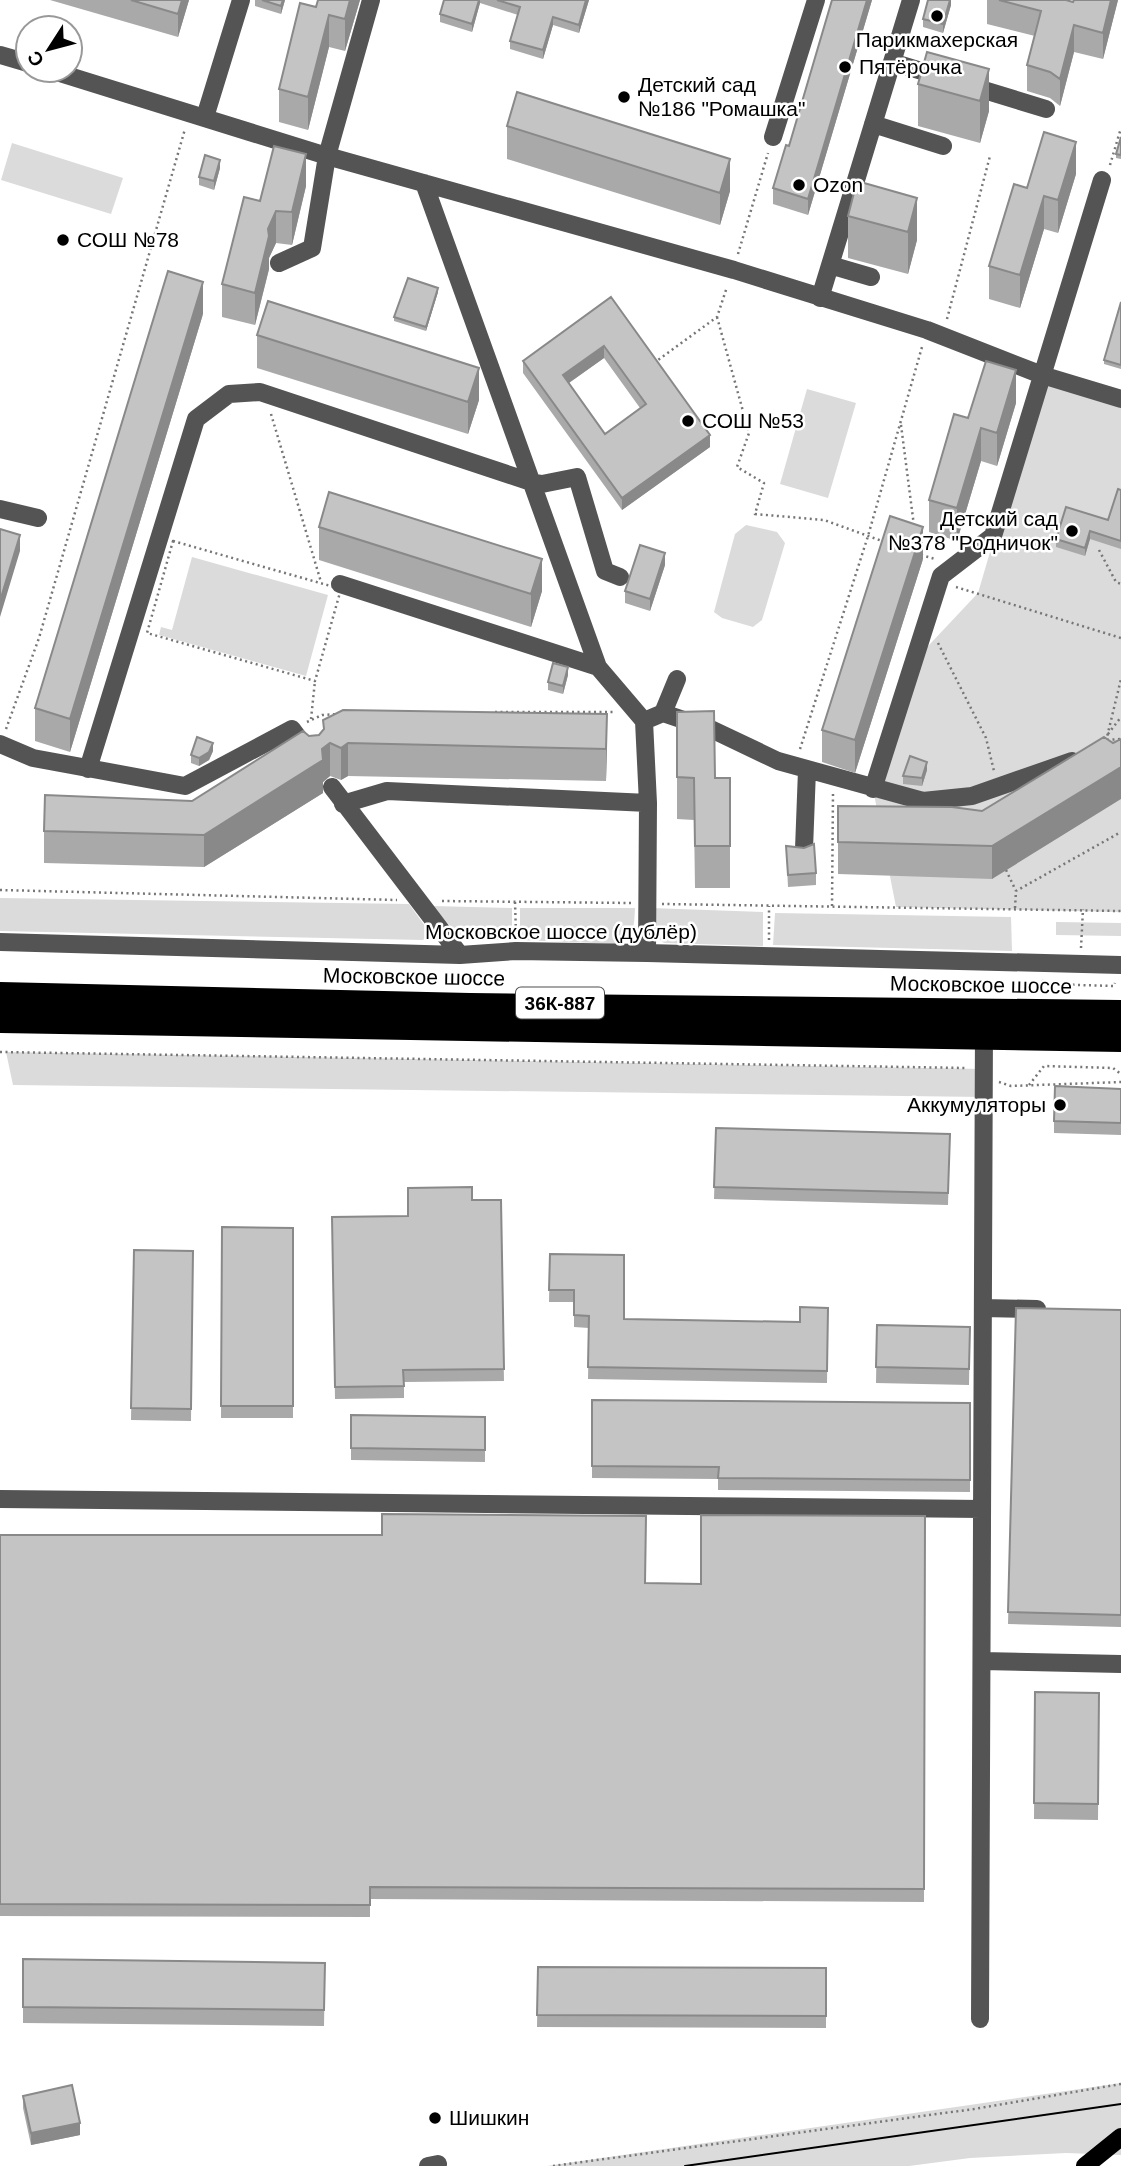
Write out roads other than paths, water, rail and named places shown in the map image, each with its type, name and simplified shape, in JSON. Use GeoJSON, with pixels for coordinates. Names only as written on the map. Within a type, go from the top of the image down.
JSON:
{"type":"FeatureCollection","features":[{"type":"Feature","properties":{"kind":"main road","name":"Московское шоссе"},"geometry":{"type":"LineString","coordinates":[[0,991],[456,1002],[1121,1009]]}},
{"type":"Feature","properties":{"kind":"main road","name":"Московское шоссе"},"geometry":{"type":"LineString","coordinates":[[0,1007],[984,1032],[1121,1043]]}},
{"type":"Feature","properties":{"kind":"main road","name":"Московское шоссе"},"geometry":{"type":"LineString","coordinates":[[0,1024],[984,1032],[1121,1026]]}},
{"type":"Feature","properties":{"kind":"main road"},"geometry":{"type":"LineString","coordinates":[[1085,2166],[1121,2137]]}},
{"type":"Feature","properties":{"kind":"street"},"geometry":{"type":"LineString","coordinates":[[197,115],[241,0]]}},
{"type":"Feature","properties":{"kind":"street"},"geometry":{"type":"LineString","coordinates":[[279,263],[312,248],[327,156],[371,0]]}},
{"type":"Feature","properties":{"kind":"street"},"geometry":{"type":"LineString","coordinates":[[773,137],[816,0]]}},
{"type":"Feature","properties":{"kind":"street"},"geometry":{"type":"LineString","coordinates":[[820,298],[911,0]]}},
{"type":"Feature","properties":{"kind":"street"},"geometry":{"type":"LineString","coordinates":[[892,62],[1046,109]]}},
{"type":"Feature","properties":{"kind":"street"},"geometry":{"type":"LineString","coordinates":[[84,80],[327,156],[734,270],[935,333],[1042,375],[1121,399]]}},
{"type":"Feature","properties":{"kind":"street"},"geometry":{"type":"LineString","coordinates":[[873,124],[943,146]]}},
{"type":"Feature","properties":{"kind":"street"},"geometry":{"type":"LineString","coordinates":[[873,789],[941,576],[993,536],[1102,180]]}},
{"type":"Feature","properties":{"kind":"street"},"geometry":{"type":"LineString","coordinates":[[424,183],[598,667],[640,717],[649,803],[646,953]]}},
{"type":"Feature","properties":{"kind":"street"},"geometry":{"type":"LineString","coordinates":[[830,265],[871,277]]}},
{"type":"Feature","properties":{"kind":"street"},"geometry":{"type":"LineString","coordinates":[[88,769],[196,419],[229,394],[265,394],[531,482],[542,484],[577,477],[605,571],[620,577]]}},
{"type":"Feature","properties":{"kind":"street"},"geometry":{"type":"LineString","coordinates":[[0,509],[38,518]]}},
{"type":"Feature","properties":{"kind":"street"},"geometry":{"type":"LineString","coordinates":[[330,584],[598,667]]}},
{"type":"Feature","properties":{"kind":"street"},"geometry":{"type":"LineString","coordinates":[[663,713],[677,679]]}},
{"type":"Feature","properties":{"kind":"street"},"geometry":{"type":"LineString","coordinates":[[640,717],[663,713],[713,730],[801,768],[923,801],[971,796],[998,788],[1106,741]]}},
{"type":"Feature","properties":{"kind":"street"},"geometry":{"type":"LineString","coordinates":[[0,744],[33,758],[185,786],[292,729],[313,758]]}},
{"type":"Feature","properties":{"kind":"street"},"geometry":{"type":"LineString","coordinates":[[801,768],[804,849]]}},
{"type":"Feature","properties":{"kind":"street"},"geometry":{"type":"LineString","coordinates":[[332,787],[415,900],[460,955]]}},
{"type":"Feature","properties":{"kind":"street"},"geometry":{"type":"LineString","coordinates":[[343,804],[387,792],[649,803]]}},
{"type":"Feature","properties":{"kind":"street","name":"Московское шоссе (дублёр)"},"geometry":{"type":"LineString","coordinates":[[0,942],[460,955],[516,951],[1121,965]]}},
{"type":"Feature","properties":{"kind":"street"},"geometry":{"type":"LineString","coordinates":[[980,2019],[984,1032]]}},
{"type":"Feature","properties":{"kind":"street"},"geometry":{"type":"LineString","coordinates":[[983,1308],[1052,1309]]}},
{"type":"Feature","properties":{"kind":"street"},"geometry":{"type":"LineString","coordinates":[[0,1499],[982,1509]]}},
{"type":"Feature","properties":{"kind":"street"},"geometry":{"type":"LineString","coordinates":[[982,1661],[1121,1664]]}},
{"type":"Feature","properties":{"kind":"tram line"},"geometry":{"type":"LineString","coordinates":[[685,2166],[1121,2104]]}},
{"type":"Feature","properties":{"kind":"place","name":"Парикмахерская"},"geometry":{"type":"Point","coordinates":[937,16]}},
{"type":"Feature","properties":{"kind":"place","name":"Пятёрочка"},"geometry":{"type":"Point","coordinates":[845,67]}},
{"type":"Feature","properties":{"kind":"place","name":"Детский сад №186 \"Ромашка\""},"geometry":{"type":"Point","coordinates":[624,97]}},
{"type":"Feature","properties":{"kind":"place","name":"Ozon"},"geometry":{"type":"Point","coordinates":[799,185]}},
{"type":"Feature","properties":{"kind":"place","name":"СОШ №78"},"geometry":{"type":"Point","coordinates":[63,240]}},
{"type":"Feature","properties":{"kind":"place","name":"СОШ №53"},"geometry":{"type":"Point","coordinates":[688,421]}},
{"type":"Feature","properties":{"kind":"place","name":"Детский сад №378 \"Родничок\""},"geometry":{"type":"Point","coordinates":[1072,531]}},
{"type":"Feature","properties":{"kind":"place","name":"Аккумуляторы"},"geometry":{"type":"Point","coordinates":[1060,1105]}},
{"type":"Feature","properties":{"kind":"place","name":"Шишкин"},"geometry":{"type":"Point","coordinates":[435,2118]}}]}
